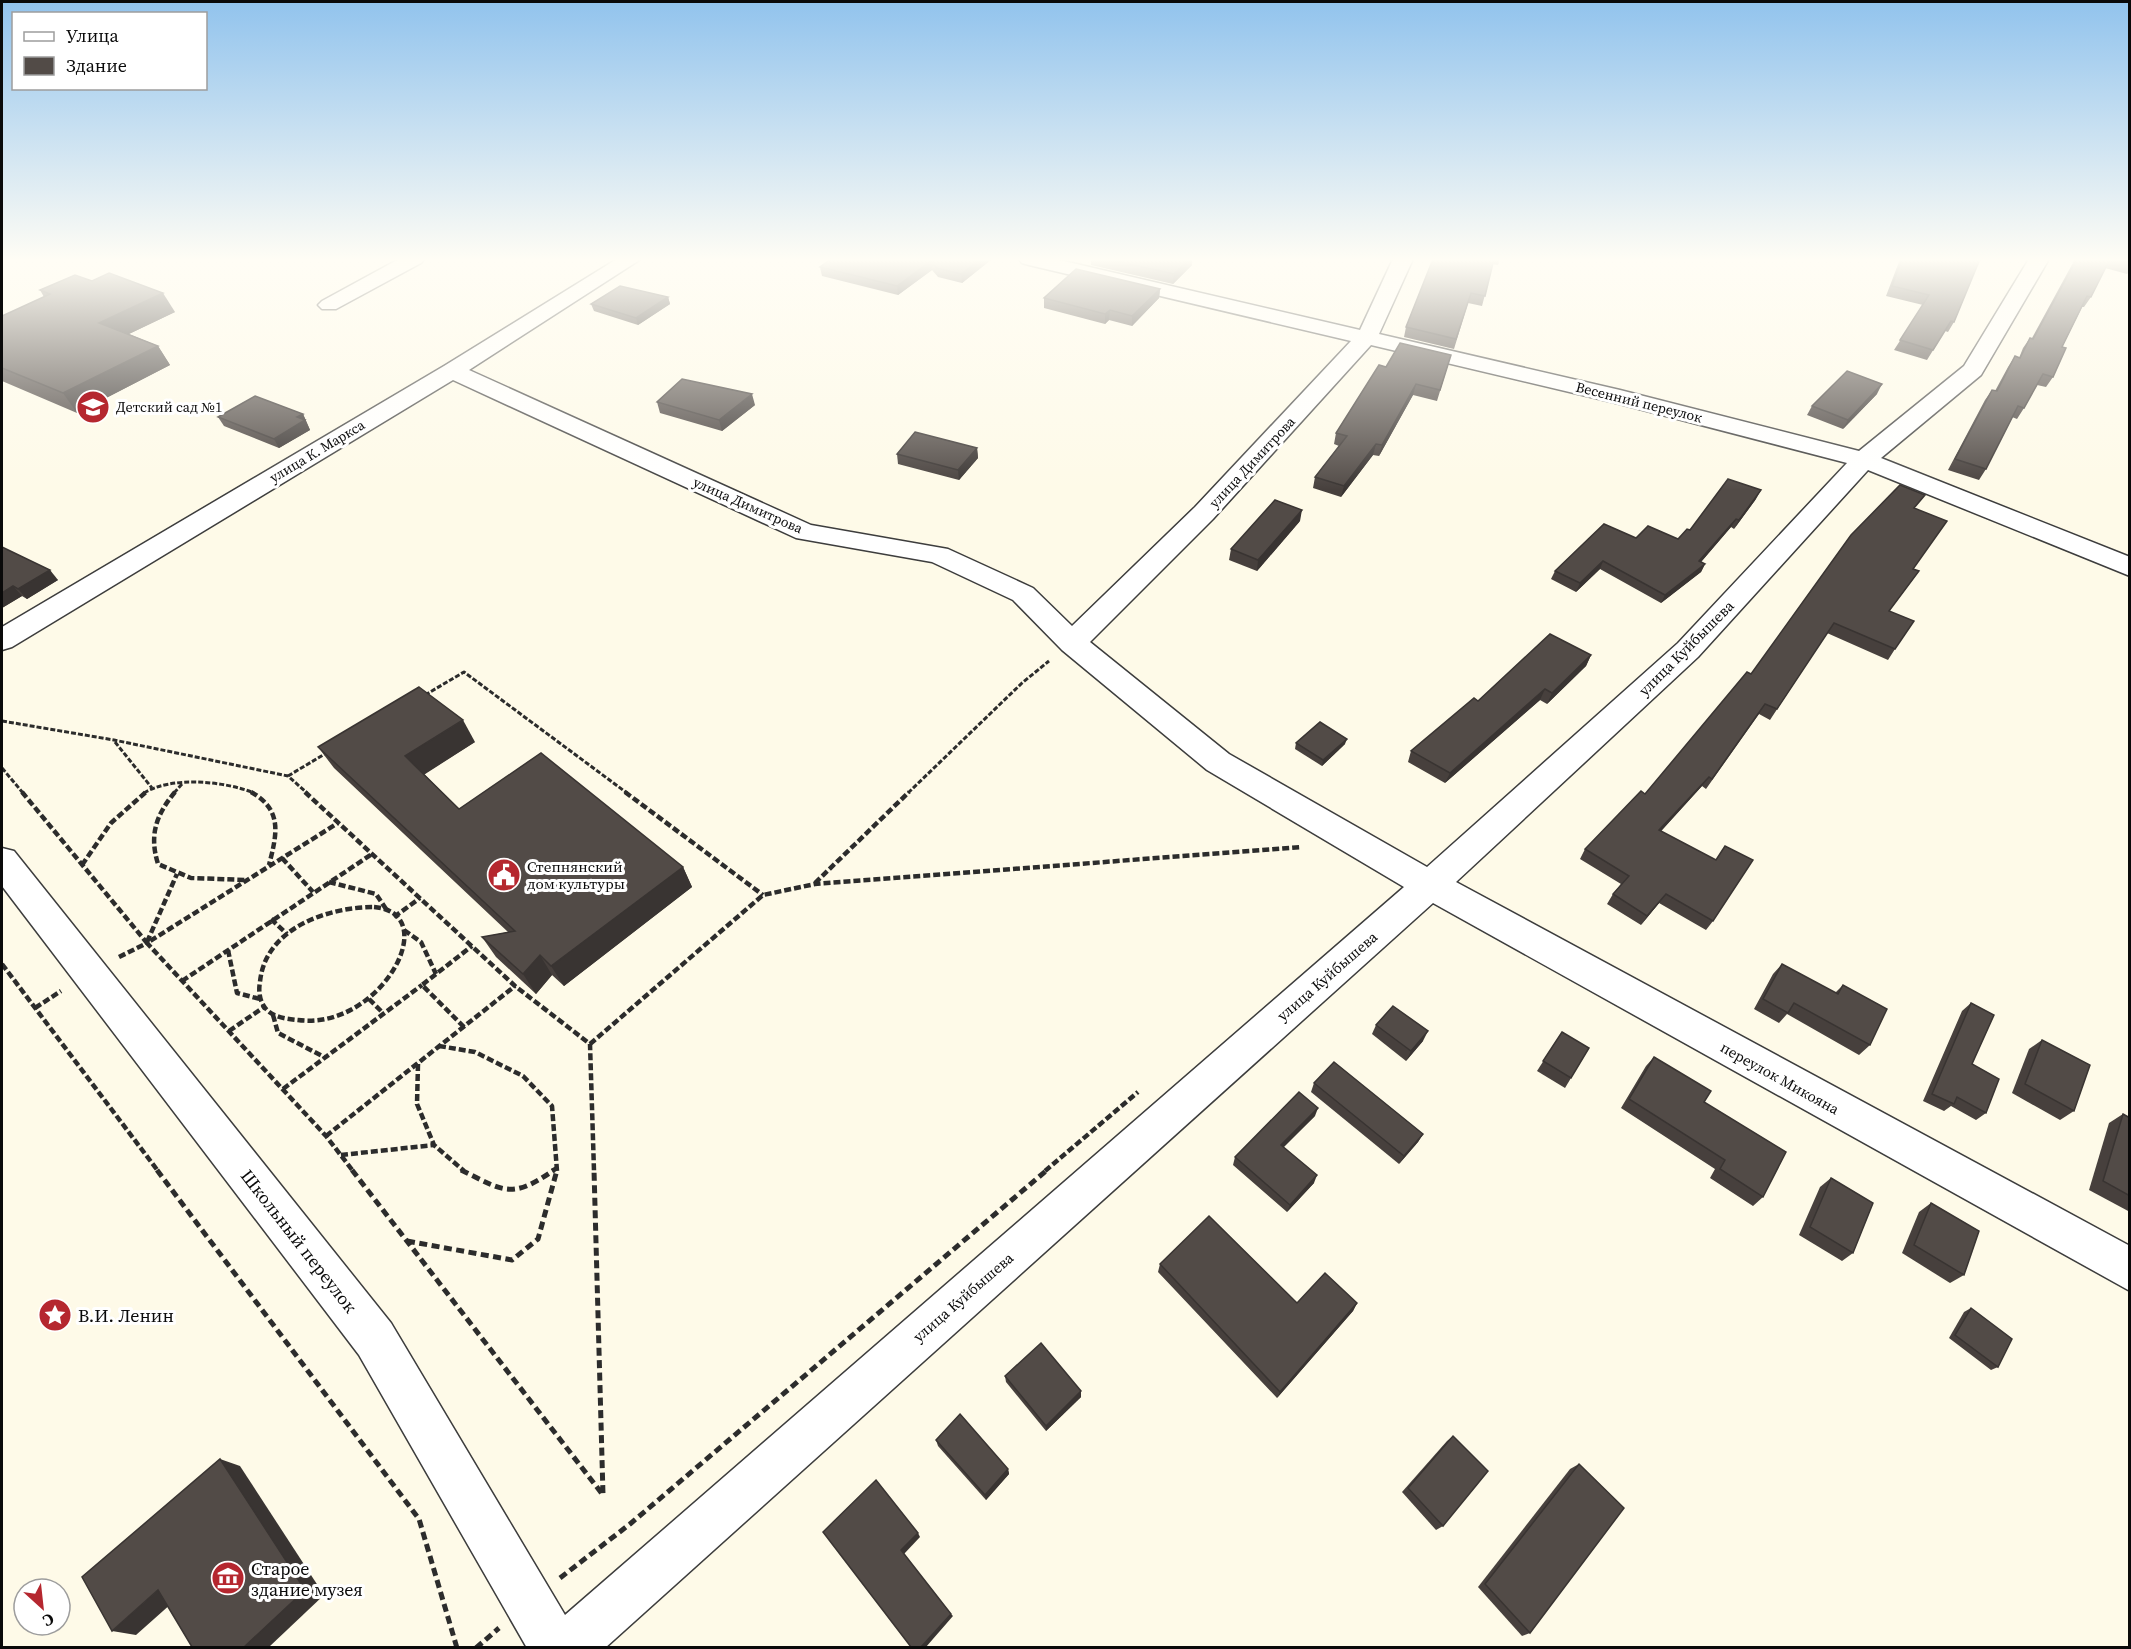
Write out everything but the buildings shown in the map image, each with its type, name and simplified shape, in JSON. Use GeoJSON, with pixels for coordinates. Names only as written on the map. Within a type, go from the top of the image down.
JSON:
{"type":"FeatureCollection","features":[{"type":"Feature","properties":{"kind":"street","name":"улица К. Маркса"},"geometry":{"type":"LineString","coordinates":[[2,640],[508,336]]}},
{"type":"Feature","properties":{"kind":"street","name":"Весенний переулок"},"geometry":{"type":"LineString","coordinates":[[1358,336],[1620,397],[1864,460],[2130,567]]}},
{"type":"Feature","properties":{"kind":"street","name":"улица Куйбышева"},"geometry":{"type":"LineString","coordinates":[[566,1647],[1430,885],[1688,650],[1864,460],[1973,370],[1993,336]]}},
{"type":"Feature","properties":{"kind":"street","name":"улица Димитрова"},"geometry":{"type":"LineString","coordinates":[[1072,643],[1204,513],[1367,338]]}},
{"type":"Feature","properties":{"kind":"street","name":"улица Димитрова"},"geometry":{"type":"LineString","coordinates":[[452,371],[805,532],[939,555],[1023,594],[1072,643],[1218,762],[1430,885]]}},
{"type":"Feature","properties":{"kind":"street","name":"Школьный переулок"},"geometry":{"type":"LineString","coordinates":[[2,861],[375,1339],[556,1647]]}},
{"type":"Feature","properties":{"kind":"street","name":"переулок Микояна"},"geometry":{"type":"LineString","coordinates":[[1430,885],[2130,1270]]}},
{"type":"Feature","properties":{"kind":"path"},"geometry":{"type":"LineString","coordinates":[[815,884],[1022,683],[1072,643]]}},
{"type":"Feature","properties":{"kind":"path"},"geometry":{"type":"LineString","coordinates":[[415,701],[464,672],[763,895]]}},
{"type":"Feature","properties":{"kind":"path"},"geometry":{"type":"LineString","coordinates":[[2,721],[114,740],[288,776],[515,986],[590,1044]]}},
{"type":"Feature","properties":{"kind":"path"},"geometry":{"type":"LineString","coordinates":[[114,740],[152,788]]}},
{"type":"Feature","properties":{"kind":"path"},"geometry":{"type":"LineString","coordinates":[[288,776],[337,747]]}},
{"type":"Feature","properties":{"kind":"path"},"geometry":{"type":"LineString","coordinates":[[2,768],[147,943],[326,1136],[603,1495],[590,1044]]}},
{"type":"Feature","properties":{"kind":"path"},"geometry":{"type":"LineString","coordinates":[[182,784],[163,805],[152,826],[152,849],[158,864],[191,878],[246,880]]}},
{"type":"Feature","properties":{"kind":"path"},"geometry":{"type":"LineString","coordinates":[[82,864],[101,831],[126,806],[152,788],[182,784],[246,789],[268,801],[277,821],[277,842],[269,866]]}},
{"type":"Feature","properties":{"kind":"path"},"geometry":{"type":"LineString","coordinates":[[35,1008],[90,971],[147,943],[338,823]]}},
{"type":"Feature","properties":{"kind":"path"},"geometry":{"type":"LineString","coordinates":[[590,1044],[763,895],[815,884],[1358,843]]}},
{"type":"Feature","properties":{"kind":"path"},"geometry":{"type":"LineString","coordinates":[[182,981],[271,919],[372,854]]}},
{"type":"Feature","properties":{"kind":"path"},"geometry":{"type":"LineString","coordinates":[[282,858],[313,892]]}},
{"type":"Feature","properties":{"kind":"path"},"geometry":{"type":"LineString","coordinates":[[147,943],[177,874]]}},
{"type":"Feature","properties":{"kind":"path"},"geometry":{"type":"LineString","coordinates":[[329,882],[376,894],[404,929],[421,942],[435,974]]}},
{"type":"Feature","properties":{"kind":"path"},"geometry":{"type":"LineString","coordinates":[[394,916],[420,898]]}},
{"type":"Feature","properties":{"kind":"path"},"geometry":{"type":"LineString","coordinates":[[386,909],[351,908],[329,911],[287,934],[267,956],[259,979],[260,999],[264,1007],[273,1015],[298,1021],[318,1021],[369,999],[398,969],[404,947],[404,929]]}},
{"type":"Feature","properties":{"kind":"path"},"geometry":{"type":"LineString","coordinates":[[271,919],[287,934]]}},
{"type":"Feature","properties":{"kind":"path"},"geometry":{"type":"LineString","coordinates":[[283,1089],[472,946]]}},
{"type":"Feature","properties":{"kind":"path"},"geometry":{"type":"LineString","coordinates":[[228,949],[230,969],[237,993],[260,999]]}},
{"type":"Feature","properties":{"kind":"path"},"geometry":{"type":"LineString","coordinates":[[2,964],[418,1519],[456,1647]]}},
{"type":"Feature","properties":{"kind":"path"},"geometry":{"type":"LineString","coordinates":[[422,985],[464,1027]]}},
{"type":"Feature","properties":{"kind":"path"},"geometry":{"type":"LineString","coordinates":[[326,1136],[515,986]]}},
{"type":"Feature","properties":{"kind":"path"},"geometry":{"type":"LineString","coordinates":[[369,999],[382,1013]]}},
{"type":"Feature","properties":{"kind":"path"},"geometry":{"type":"LineString","coordinates":[[229,1031],[264,1007]]}},
{"type":"Feature","properties":{"kind":"path"},"geometry":{"type":"LineString","coordinates":[[273,1015],[278,1033],[325,1057]]}},
{"type":"Feature","properties":{"kind":"path"},"geometry":{"type":"LineString","coordinates":[[407,1241],[512,1260],[538,1239],[558,1167],[552,1106],[523,1076],[475,1052],[439,1047]]}},
{"type":"Feature","properties":{"kind":"path"},"geometry":{"type":"LineString","coordinates":[[418,1064],[417,1104],[434,1145],[459,1169],[502,1190],[531,1186],[558,1167]]}},
{"type":"Feature","properties":{"kind":"path"},"geometry":{"type":"LineString","coordinates":[[476,1647],[630,1524],[1147,1084]]}},
{"type":"Feature","properties":{"kind":"path"},"geometry":{"type":"LineString","coordinates":[[341,1155],[434,1145]]}},
{"type":"Feature","properties":{"kind":"place","name":"Детский сад №1"},"geometry":{"type":"Point","coordinates":[93,407]}},
{"type":"Feature","properties":{"kind":"place","name":"Степнянский дом культуры"},"geometry":{"type":"Point","coordinates":[504,875]}},
{"type":"Feature","properties":{"kind":"place","name":"В.И. Ленин"},"geometry":{"type":"Point","coordinates":[55,1315]}},
{"type":"Feature","properties":{"kind":"place","name":"Старое здание музея"},"geometry":{"type":"Point","coordinates":[228,1578]}}]}
